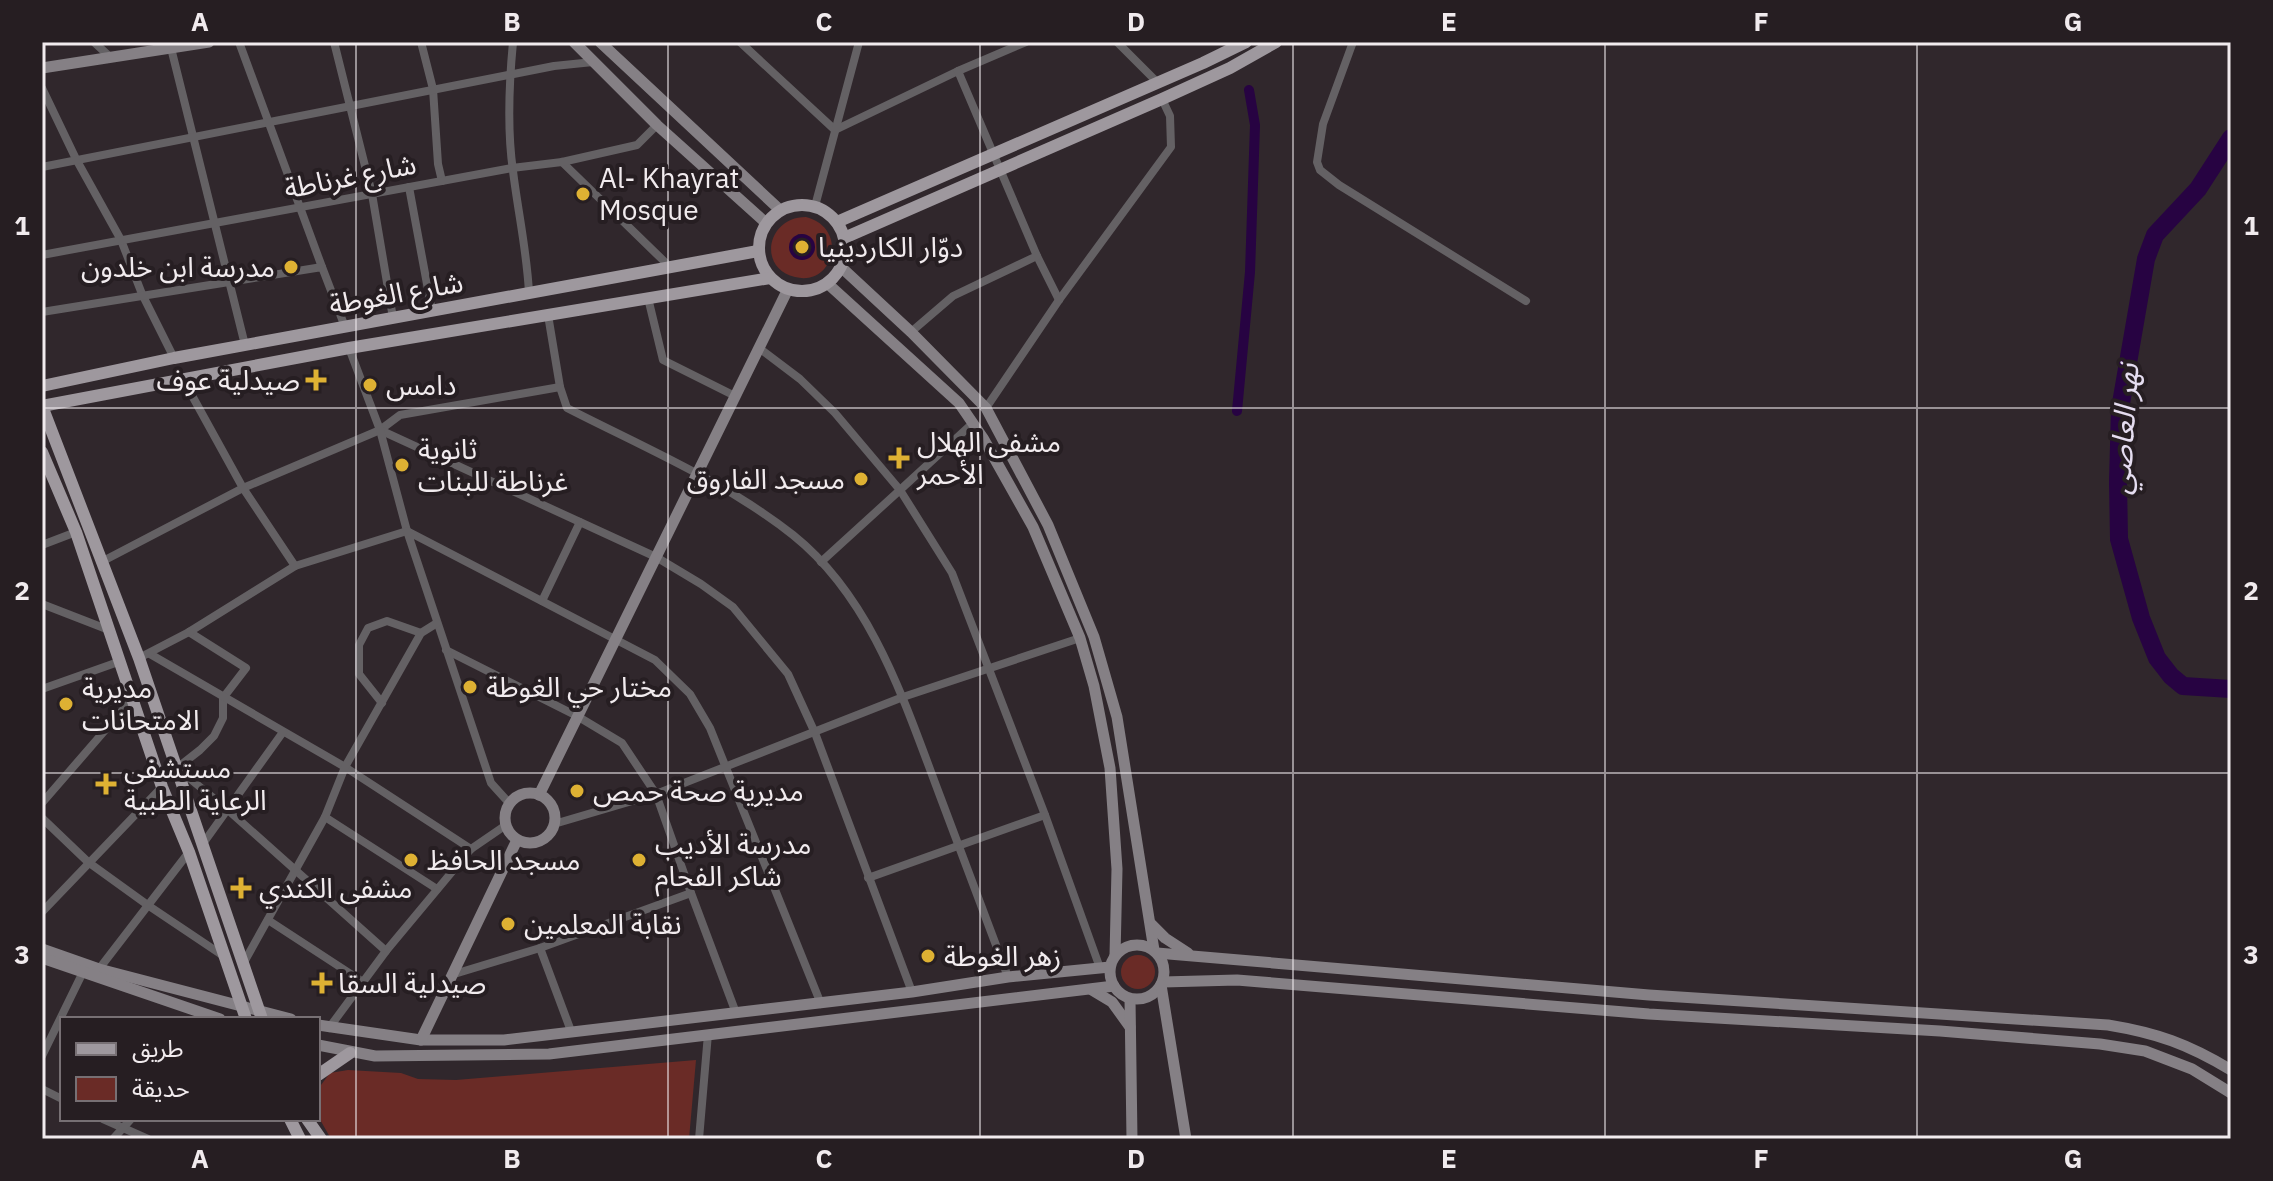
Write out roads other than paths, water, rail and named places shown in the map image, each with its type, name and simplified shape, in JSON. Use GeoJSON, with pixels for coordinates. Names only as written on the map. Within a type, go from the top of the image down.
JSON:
{"type":"FeatureCollection","features":[{"type":"Feature","properties":{"kind":"main road"},"geometry":{"type":"LineString","coordinates":[[42,68],[209,42]]}},
{"type":"Feature","properties":{"kind":"main road"},"geometry":{"type":"LineString","coordinates":[[574,42],[657,125],[766,223]]}},
{"type":"Feature","properties":{"kind":"main road"},"geometry":{"type":"LineString","coordinates":[[600,42],[780,210]]}},
{"type":"Feature","properties":{"kind":"main road"},"geometry":{"type":"LineString","coordinates":[[844,238],[1162,99],[1230,68],[1276,42]]}},
{"type":"Feature","properties":{"kind":"main road"},"geometry":{"type":"LineString","coordinates":[[837,222],[1242,43]]}},
{"type":"Feature","properties":{"kind":"main road"},"geometry":{"type":"LineString","coordinates":[[791,205],[815,206],[837,222],[844,238],[845,253],[841,267],[827,283],[809,290],[788,289],[770,278],[760,261],[761,232],[780,210],[791,205]]}},
{"type":"Feature","properties":{"kind":"main road","name":"شارع الغوطة"},"geometry":{"type":"LineString","coordinates":[[42,386],[174,358],[758,251]]}},
{"type":"Feature","properties":{"kind":"main road"},"geometry":{"type":"LineString","coordinates":[[841,267],[986,408],[1048,525],[1094,637],[1117,717],[1155,951],[1164,967],[1162,984],[1186,1139]]}},
{"type":"Feature","properties":{"kind":"main road"},"geometry":{"type":"LineString","coordinates":[[42,949],[244,1014],[260,1015],[177,768],[145,656],[103,561],[42,406],[349,348],[770,278]]}},
{"type":"Feature","properties":{"kind":"main road"},"geometry":{"type":"LineString","coordinates":[[827,283],[959,403],[1033,527],[1080,638],[1094,686],[1110,768],[1117,869],[1108,964],[1114,986],[1130,999],[1148,997],[1162,984],[1237,980],[1649,1014],[2100,1044],[2145,1051],[2180,1064],[2231,1093]]}},
{"type":"Feature","properties":{"kind":"main road"},"geometry":{"type":"LineString","coordinates":[[539,795],[788,289]]}},
{"type":"Feature","properties":{"kind":"main road"},"geometry":{"type":"LineString","coordinates":[[42,452],[76,532],[162,787],[189,852],[244,1014]]}},
{"type":"Feature","properties":{"kind":"main road"},"geometry":{"type":"LineString","coordinates":[[523,794],[539,795],[554,810],[554,824],[540,841],[524,843],[517,840],[506,825],[506,810],[523,794]]}},
{"type":"Feature","properties":{"kind":"main road"},"geometry":{"type":"LineString","coordinates":[[421,1040],[517,840]]}},
{"type":"Feature","properties":{"kind":"main road"},"geometry":{"type":"LineString","coordinates":[[1150,923],[1165,938],[1192,955]]}},
{"type":"Feature","properties":{"kind":"main road"},"geometry":{"type":"LineString","coordinates":[[324,1026],[421,1040],[504,1040],[821,1004],[1108,964],[1133,945],[1144,945],[1155,951],[1192,955],[1649,995],[2108,1025],[2155,1033],[2201,1052],[2231,1070]]}},
{"type":"Feature","properties":{"kind":"main road"},"geometry":{"type":"LineString","coordinates":[[42,958],[214,1017]]}},
{"type":"Feature","properties":{"kind":"main road"},"geometry":{"type":"LineString","coordinates":[[320,1046],[375,1056],[549,1054],[1114,986]]}},
{"type":"Feature","properties":{"kind":"main road"},"geometry":{"type":"LineString","coordinates":[[1091,989],[1112,1002],[1132,1032]]}},
{"type":"Feature","properties":{"kind":"main road"},"geometry":{"type":"LineString","coordinates":[[1130,999],[1132,1139]]}},
{"type":"Feature","properties":{"kind":"main road"},"geometry":{"type":"LineString","coordinates":[[320,1074],[350,1053]]}},
{"type":"Feature","properties":{"kind":"main road"},"geometry":{"type":"LineString","coordinates":[[291,1121],[300,1139]]}},
{"type":"Feature","properties":{"kind":"main road"},"geometry":{"type":"LineString","coordinates":[[308,1121],[321,1139]]}},
{"type":"Feature","properties":{"kind":"street"},"geometry":{"type":"LineString","coordinates":[[94,42],[110,57]]}},
{"type":"Feature","properties":{"kind":"street"},"geometry":{"type":"LineString","coordinates":[[239,42],[345,327]]}},
{"type":"Feature","properties":{"kind":"street"},"geometry":{"type":"LineString","coordinates":[[334,42],[372,194],[393,318]]}},
{"type":"Feature","properties":{"kind":"street"},"geometry":{"type":"LineString","coordinates":[[421,42],[433,89],[442,181]]}},
{"type":"Feature","properties":{"kind":"street"},"geometry":{"type":"LineString","coordinates":[[513,42],[510,75],[512,168],[528,266],[529,293]]}},
{"type":"Feature","properties":{"kind":"street"},"geometry":{"type":"LineString","coordinates":[[740,42],[835,130]]}},
{"type":"Feature","properties":{"kind":"street"},"geometry":{"type":"LineString","coordinates":[[815,206],[859,42]]}},
{"type":"Feature","properties":{"kind":"street"},"geometry":{"type":"LineString","coordinates":[[835,130],[1026,42]]}},
{"type":"Feature","properties":{"kind":"street"},"geometry":{"type":"LineString","coordinates":[[1117,42],[1157,82]]}},
{"type":"Feature","properties":{"kind":"street"},"geometry":{"type":"LineString","coordinates":[[1353,42],[1323,124],[1317,162],[1320,170],[1339,185],[1526,301]]}},
{"type":"Feature","properties":{"kind":"street"},"geometry":{"type":"LineString","coordinates":[[171,48],[245,345]]}},
{"type":"Feature","properties":{"kind":"street"},"geometry":{"type":"LineString","coordinates":[[42,167],[433,89],[554,66],[593,62]]}},
{"type":"Feature","properties":{"kind":"street"},"geometry":{"type":"LineString","coordinates":[[958,71],[1059,300]]}},
{"type":"Feature","properties":{"kind":"street"},"geometry":{"type":"LineString","coordinates":[[42,88],[76,159],[121,240],[142,294],[174,358]]}},
{"type":"Feature","properties":{"kind":"street"},"geometry":{"type":"LineString","coordinates":[[986,408],[1059,300],[1171,147],[1170,116],[1162,99]]}},
{"type":"Feature","properties":{"kind":"street","name":"شارع غرناطة"},"geometry":{"type":"LineString","coordinates":[[42,255],[512,168],[562,162],[637,145],[657,125]]}},
{"type":"Feature","properties":{"kind":"street"},"geometry":{"type":"LineString","coordinates":[[562,162],[670,267]]}},
{"type":"Feature","properties":{"kind":"street"},"geometry":{"type":"LineString","coordinates":[[409,187],[432,311]]}},
{"type":"Feature","properties":{"kind":"street"},"geometry":{"type":"LineString","coordinates":[[911,332],[953,296],[1037,256]]}},
{"type":"Feature","properties":{"kind":"street"},"geometry":{"type":"LineString","coordinates":[[42,312],[322,267]]}},
{"type":"Feature","properties":{"kind":"street"},"geometry":{"type":"LineString","coordinates":[[648,298],[663,360],[735,396]]}},
{"type":"Feature","properties":{"kind":"street"},"geometry":{"type":"LineString","coordinates":[[548,315],[560,387],[567,408],[731,493],[794,535],[848,594],[870,629],[903,697],[1008,977]]}},
{"type":"Feature","properties":{"kind":"street"},"geometry":{"type":"LineString","coordinates":[[349,348],[380,430],[407,531],[491,783],[510,804]]}},
{"type":"Feature","properties":{"kind":"street"},"geometry":{"type":"LineString","coordinates":[[759,348],[800,379],[835,413],[900,490],[952,573],[987,670],[1108,964]]}},
{"type":"Feature","properties":{"kind":"street"},"geometry":{"type":"LineString","coordinates":[[184,381],[243,488],[295,566]]}},
{"type":"Feature","properties":{"kind":"street"},"geometry":{"type":"LineString","coordinates":[[103,561],[243,488],[380,430],[400,415],[560,387]]}},
{"type":"Feature","properties":{"kind":"street"},"geometry":{"type":"LineString","coordinates":[[821,562],[973,423]]}},
{"type":"Feature","properties":{"kind":"street"},"geometry":{"type":"LineString","coordinates":[[380,430],[656,557],[733,607],[788,674],[815,733],[912,992]]}},
{"type":"Feature","properties":{"kind":"street"},"geometry":{"type":"LineString","coordinates":[[542,601],[580,522]]}},
{"type":"Feature","properties":{"kind":"street"},"geometry":{"type":"LineString","coordinates":[[145,656],[295,566],[407,531],[616,638],[655,660],[690,694],[710,728],[821,1004]]}},
{"type":"Feature","properties":{"kind":"street"},"geometry":{"type":"LineString","coordinates":[[42,545],[76,532]]}},
{"type":"Feature","properties":{"kind":"street"},"geometry":{"type":"LineString","coordinates":[[42,604],[110,630]]}},
{"type":"Feature","properties":{"kind":"street"},"geometry":{"type":"LineString","coordinates":[[382,703],[359,674],[359,645],[368,628],[387,621],[421,633]]}},
{"type":"Feature","properties":{"kind":"street"},"geometry":{"type":"LineString","coordinates":[[243,964],[325,817],[345,767],[421,633],[437,623]]}},
{"type":"Feature","properties":{"kind":"street"},"geometry":{"type":"LineString","coordinates":[[189,632],[246,668],[223,698],[223,718],[214,736],[177,768],[386,951]]}},
{"type":"Feature","properties":{"kind":"street"},"geometry":{"type":"LineString","coordinates":[[554,824],[656,794],[903,697],[1080,638]]}},
{"type":"Feature","properties":{"kind":"street"},"geometry":{"type":"LineString","coordinates":[[446,650],[577,716],[622,743],[656,794],[736,1013]]}},
{"type":"Feature","properties":{"kind":"street"},"geometry":{"type":"LineString","coordinates":[[145,656],[345,767],[471,849]]}},
{"type":"Feature","properties":{"kind":"street"},"geometry":{"type":"LineString","coordinates":[[42,689],[121,661]]}},
{"type":"Feature","properties":{"kind":"street"},"geometry":{"type":"LineString","coordinates":[[42,803],[133,697]]}},
{"type":"Feature","properties":{"kind":"street"},"geometry":{"type":"LineString","coordinates":[[202,845],[283,732]]}},
{"type":"Feature","properties":{"kind":"street"},"geometry":{"type":"LineString","coordinates":[[42,912],[162,787]]}},
{"type":"Feature","properties":{"kind":"street"},"geometry":{"type":"LineString","coordinates":[[868,878],[1045,815]]}},
{"type":"Feature","properties":{"kind":"street"},"geometry":{"type":"LineString","coordinates":[[325,817],[437,889]]}},
{"type":"Feature","properties":{"kind":"street"},"geometry":{"type":"LineString","coordinates":[[42,818],[88,862],[226,957]]}},
{"type":"Feature","properties":{"kind":"street"},"geometry":{"type":"LineString","coordinates":[[324,1026],[471,849],[506,825]]}},
{"type":"Feature","properties":{"kind":"street"},"geometry":{"type":"LineString","coordinates":[[99,969],[189,852]]}},
{"type":"Feature","properties":{"kind":"street"},"geometry":{"type":"LineString","coordinates":[[451,975],[540,948],[691,893]]}},
{"type":"Feature","properties":{"kind":"street"},"geometry":{"type":"LineString","coordinates":[[268,920],[363,982]]}},
{"type":"Feature","properties":{"kind":"street"},"geometry":{"type":"LineString","coordinates":[[540,948],[571,1031]]}},
{"type":"Feature","properties":{"kind":"street"},"geometry":{"type":"LineString","coordinates":[[61,1017],[83,972]]}},
{"type":"Feature","properties":{"kind":"street"},"geometry":{"type":"LineString","coordinates":[[42,1056],[60,1019]]}},
{"type":"Feature","properties":{"kind":"street"},"geometry":{"type":"LineString","coordinates":[[699,1139],[708,1034]]}},
{"type":"Feature","properties":{"kind":"street"},"geometry":{"type":"LineString","coordinates":[[42,1089],[60,1098]]}},
{"type":"Feature","properties":{"kind":"street"},"geometry":{"type":"LineString","coordinates":[[107,1121],[148,1139]]}},
{"type":"Feature","properties":{"kind":"street"},"geometry":{"type":"LineString","coordinates":[[113,1139],[129,1121]]}},
{"type":"Feature","properties":{"kind":"waterway"},"geometry":{"type":"LineString","coordinates":[[1237,411],[1250,272],[1255,125],[1249,90]]}},
{"type":"Feature","properties":{"kind":"waterway","name":"نهر العاصي"},"geometry":{"type":"LineString","coordinates":[[2231,138],[2198,189],[2155,235],[2146,259],[2120,409],[2118,482],[2119,539],[2141,618],[2157,658],[2183,686],[2231,689]]}},
{"type":"Feature","properties":{"kind":"place","name":"Al- Khayrat Mosque"},"geometry":{"type":"Point","coordinates":[583,194]}},
{"type":"Feature","properties":{"kind":"place","name":"دوّار الكاردينيا"},"geometry":{"type":"Point","coordinates":[802,247]}},
{"type":"Feature","properties":{"kind":"place","name":"مدرسة ابن خلدون"},"geometry":{"type":"Point","coordinates":[291,267]}},
{"type":"Feature","properties":{"kind":"place","name":"صيدلية عوف"},"geometry":{"type":"Point","coordinates":[316,380]}},
{"type":"Feature","properties":{"kind":"place","name":"دامس"},"geometry":{"type":"Point","coordinates":[370,385]}},
{"type":"Feature","properties":{"kind":"place","name":"مشفى الهلال الأحمر"},"geometry":{"type":"Point","coordinates":[899,458]}},
{"type":"Feature","properties":{"kind":"place","name":"ثانوية غرناطة للبنات"},"geometry":{"type":"Point","coordinates":[402,465]}},
{"type":"Feature","properties":{"kind":"place","name":"مسجد الفاروق"},"geometry":{"type":"Point","coordinates":[861,479]}},
{"type":"Feature","properties":{"kind":"place","name":"مختار حي الغوطة"},"geometry":{"type":"Point","coordinates":[470,687]}},
{"type":"Feature","properties":{"kind":"place","name":"مديرية الامتحانات"},"geometry":{"type":"Point","coordinates":[66,704]}},
{"type":"Feature","properties":{"kind":"place","name":"مستشفى الرعاية الطبية"},"geometry":{"type":"Point","coordinates":[106,784]}},
{"type":"Feature","properties":{"kind":"place","name":"مديرية صحة حمص"},"geometry":{"type":"Point","coordinates":[577,791]}},
{"type":"Feature","properties":{"kind":"place","name":"مسجد الحافظ"},"geometry":{"type":"Point","coordinates":[411,860]}},
{"type":"Feature","properties":{"kind":"place","name":"مدرسة الأديب شاكر الفحام"},"geometry":{"type":"Point","coordinates":[639,860]}},
{"type":"Feature","properties":{"kind":"place","name":"مشفى الكندي"},"geometry":{"type":"Point","coordinates":[241,888]}},
{"type":"Feature","properties":{"kind":"place","name":"نقابة المعلمين"},"geometry":{"type":"Point","coordinates":[508,924]}},
{"type":"Feature","properties":{"kind":"place","name":"زهر الغوطة"},"geometry":{"type":"Point","coordinates":[928,956]}},
{"type":"Feature","properties":{"kind":"place","name":"صيدلية السقا"},"geometry":{"type":"Point","coordinates":[322,983]}}]}
